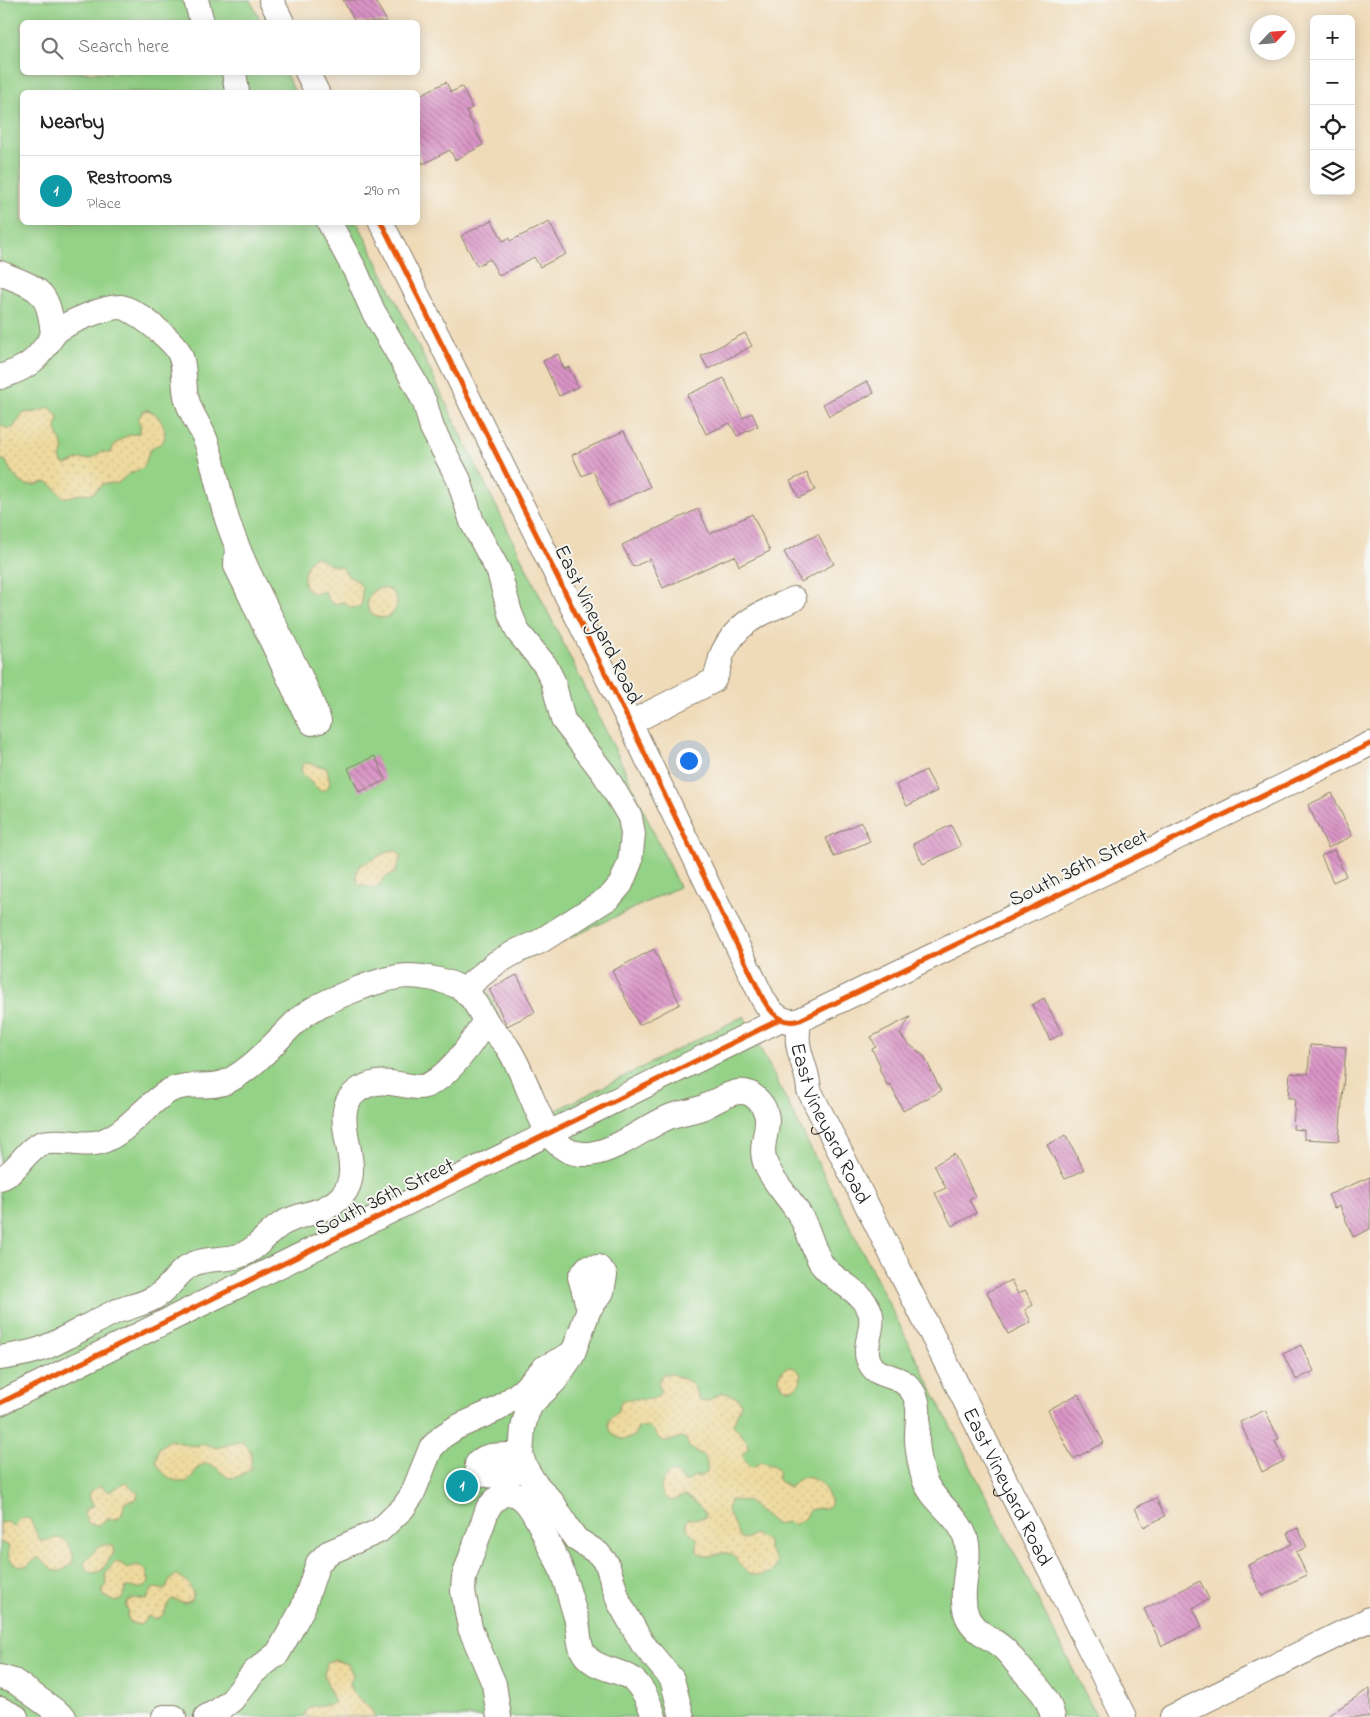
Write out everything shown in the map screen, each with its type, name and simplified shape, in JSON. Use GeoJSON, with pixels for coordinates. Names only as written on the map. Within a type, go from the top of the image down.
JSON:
{"type":"FeatureCollection","features":[{"type":"Feature","properties":{"kind":"street"},"geometry":{"type":"LineString","coordinates":[[196,0],[201,20]]}},
{"type":"Feature","properties":{"kind":"street"},"geometry":{"type":"LineString","coordinates":[[271,0],[281,20]]}},
{"type":"Feature","properties":{"kind":"street"},"geometry":{"type":"LineString","coordinates":[[234,75],[237,90]]}},
{"type":"Feature","properties":{"kind":"street"},"geometry":{"type":"LineString","coordinates":[[308,75],[315,90]]}},
{"type":"Feature","properties":{"kind":"street"},"geometry":{"type":"LineString","coordinates":[[331,225],[359,278],[373,311],[425,403],[432,428],[460,480],[472,522],[499,572],[510,613],[518,632],[545,665],[553,681],[563,720],[606,775],[630,817],[633,834],[630,862],[621,884],[610,897],[539,942],[519,950],[496,964],[473,982],[467,994]]}},
{"type":"Feature","properties":{"kind":"street","name":"East Vineyard Road"},"geometry":{"type":"LineString","coordinates":[[382,225],[630,723],[763,999],[774,1014],[791,1019],[797,1035],[798,1053],[806,1071],[809,1090],[1124,1717]]}},
{"type":"Feature","properties":{"kind":"street"},"geometry":{"type":"LineString","coordinates":[[0,273],[38,290],[47,301],[51,314],[53,335]]}},
{"type":"Feature","properties":{"kind":"street"},"geometry":{"type":"LineString","coordinates":[[0,377],[21,370],[40,354],[53,335],[64,326],[104,310],[121,307],[133,312],[163,335],[177,349],[182,360],[186,400],[205,439],[215,470],[220,497],[237,545],[252,582],[299,674],[318,721],[312,723],[305,712],[277,649],[236,566],[237,545]]}},
{"type":"Feature","properties":{"kind":"street"},"geometry":{"type":"LineString","coordinates":[[630,723],[713,681],[728,642],[740,627],[752,618],[794,599]]}},
{"type":"Feature","properties":{"kind":"street","name":"South 36th Street"},"geometry":{"type":"LineString","coordinates":[[0,1402],[549,1134],[1370,744]]}},
{"type":"Feature","properties":{"kind":"street"},"geometry":{"type":"LineString","coordinates":[[0,1178],[8,1176],[29,1152],[42,1144],[60,1141],[82,1144],[102,1142],[119,1133],[170,1091],[186,1086],[204,1086],[226,1082],[243,1072],[300,1018],[322,1005],[358,989],[388,979],[408,976],[452,985],[460,988],[474,1000],[484,1018],[508,1048],[549,1134],[558,1145],[575,1154],[592,1153],[619,1146],[670,1116],[698,1110],[727,1095],[740,1092],[753,1095],[765,1109],[769,1120],[762,1147],[765,1164],[802,1218],[816,1254],[824,1267],[854,1290],[866,1302],[871,1314],[872,1327],[868,1354],[870,1365],[879,1373],[902,1380],[913,1392],[919,1408],[917,1444],[924,1479],[932,1492],[959,1524],[967,1540],[968,1554],[964,1589],[968,1617],[977,1630],[1001,1646],[1040,1687],[1049,1701],[1054,1717]]}},
{"type":"Feature","properties":{"kind":"street"},"geometry":{"type":"LineString","coordinates":[[0,1358],[44,1348],[118,1311],[139,1305],[158,1296],[191,1265],[203,1260],[238,1256],[254,1248],[280,1225],[327,1207],[342,1196],[350,1180],[352,1166],[344,1112],[349,1099],[360,1089],[375,1084],[392,1081],[420,1087],[431,1084],[462,1057],[472,1043],[484,1018]]}},
{"type":"Feature","properties":{"kind":"street"},"geometry":{"type":"LineString","coordinates":[[589,1309],[577,1346],[565,1369],[532,1402],[527,1413],[523,1428],[523,1460],[534,1482],[553,1503],[572,1533],[598,1553],[607,1564],[619,1602],[642,1643],[672,1679],[682,1717]]}},
{"type":"Feature","properties":{"kind":"street"},"geometry":{"type":"LineString","coordinates":[[206,1717],[232,1700],[254,1672],[278,1653],[303,1608],[318,1563],[328,1554],[378,1531],[403,1508],[412,1495],[431,1448],[443,1436],[457,1426],[498,1409],[544,1368],[569,1355],[577,1346]]}},
{"type":"Feature","properties":{"kind":"street"},"geometry":{"type":"LineString","coordinates":[[499,1717],[494,1684],[470,1628],[463,1591],[464,1576],[488,1508],[494,1499],[505,1493],[516,1495],[529,1504],[538,1519],[564,1579],[576,1618],[582,1651],[590,1661],[632,1679],[644,1694],[654,1717]]}},
{"type":"Feature","properties":{"kind":"street"},"geometry":{"type":"LineString","coordinates":[[1172,1717],[1370,1619]]}},
{"type":"Feature","properties":{"kind":"street"},"geometry":{"type":"LineString","coordinates":[[0,1677],[22,1686],[64,1717]]}},
{"type":"Feature","properties":{"kind":"street"},"geometry":{"type":"LineString","coordinates":[[0,1709],[16,1717]]}},
{"type":"Feature","properties":{"kind":"street"},"geometry":{"type":"LineString","coordinates":[[164,1717],[174,1717]]}},
{"type":"Feature","properties":{"kind":"green space"},"geometry":{"type":"Polygon","coordinates":[[[0,0],[250,0],[260,20],[20,20],[20,75],[286,75],[294,90],[20,90],[20,225],[359,225],[623,766],[679,887],[482,979],[545,1116],[744,1016],[1097,1717],[0,1717],[0,0]]]}},
{"type":"Feature","properties":{"kind":"sand"},"geometry":{"type":"Polygon","coordinates":[[[50,407],[58,417],[56,430],[64,449],[60,458],[62,463],[66,465],[80,459],[91,459],[101,452],[111,453],[114,445],[126,436],[139,433],[141,426],[138,420],[143,411],[151,411],[161,421],[165,430],[164,439],[151,449],[143,468],[128,474],[118,483],[103,484],[92,494],[84,493],[63,497],[47,482],[36,485],[24,484],[13,474],[6,461],[0,459],[0,425],[8,429],[13,428],[24,413],[37,412],[50,407]]]}},
{"type":"Feature","properties":{"kind":"sand"},"geometry":{"type":"Polygon","coordinates":[[[316,556],[330,565],[342,567],[349,577],[356,580],[362,587],[362,603],[359,607],[351,608],[344,602],[333,604],[328,599],[325,591],[314,594],[305,588],[305,570],[312,558],[316,556]]]}},
{"type":"Feature","properties":{"kind":"sand"},"geometry":{"type":"Polygon","coordinates":[[[382,588],[393,592],[397,603],[393,614],[382,618],[371,614],[367,603],[371,592],[382,588]]]}},
{"type":"Feature","properties":{"kind":"sand"},"geometry":{"type":"Polygon","coordinates":[[[306,763],[327,768],[330,784],[325,790],[319,790],[301,773],[302,765],[306,763]]]}},
{"type":"Feature","properties":{"kind":"sand"},"geometry":{"type":"Polygon","coordinates":[[[391,850],[397,851],[401,856],[395,873],[385,877],[375,889],[358,884],[356,876],[359,866],[391,850]]]}},
{"type":"Feature","properties":{"kind":"sand"},"geometry":{"type":"Polygon","coordinates":[[[790,1367],[798,1370],[801,1378],[798,1386],[790,1389],[782,1386],[779,1378],[782,1370],[790,1367]]]}},
{"type":"Feature","properties":{"kind":"sand"},"geometry":{"type":"Polygon","coordinates":[[[663,1374],[673,1374],[692,1383],[700,1401],[708,1401],[722,1392],[738,1398],[741,1404],[733,1425],[747,1441],[748,1448],[742,1455],[749,1466],[753,1467],[761,1462],[774,1466],[779,1472],[777,1477],[779,1481],[789,1487],[800,1479],[808,1478],[818,1482],[826,1490],[830,1506],[812,1509],[805,1518],[794,1525],[787,1522],[776,1524],[747,1501],[731,1500],[727,1509],[740,1538],[745,1539],[755,1534],[768,1542],[768,1549],[777,1561],[776,1567],[772,1571],[763,1575],[749,1573],[731,1554],[722,1553],[706,1556],[697,1551],[696,1538],[687,1529],[686,1523],[688,1519],[704,1518],[706,1514],[686,1496],[681,1496],[671,1501],[665,1498],[661,1488],[664,1478],[671,1473],[676,1474],[684,1481],[689,1481],[694,1476],[702,1476],[707,1472],[705,1458],[689,1447],[686,1439],[681,1437],[663,1441],[647,1426],[638,1428],[634,1436],[624,1439],[616,1437],[610,1430],[609,1420],[617,1413],[621,1402],[658,1396],[661,1391],[658,1383],[663,1374]]]}},
{"type":"Feature","properties":{"kind":"sand"},"geometry":{"type":"Polygon","coordinates":[[[170,1440],[192,1446],[206,1444],[216,1448],[243,1441],[251,1452],[251,1469],[237,1477],[229,1478],[215,1467],[207,1464],[198,1468],[189,1481],[174,1480],[161,1470],[156,1461],[159,1448],[170,1440]]]}},
{"type":"Feature","properties":{"kind":"sand"},"geometry":{"type":"Polygon","coordinates":[[[125,1482],[138,1493],[137,1499],[125,1502],[122,1514],[118,1519],[108,1519],[99,1525],[89,1524],[84,1514],[87,1508],[94,1506],[88,1496],[90,1491],[100,1486],[109,1492],[125,1482]]]}},
{"type":"Feature","properties":{"kind":"sand"},"geometry":{"type":"Polygon","coordinates":[[[22,1517],[30,1519],[40,1541],[57,1538],[65,1541],[72,1551],[72,1564],[61,1571],[54,1571],[40,1558],[27,1566],[12,1562],[8,1551],[9,1546],[0,1542],[0,1523],[8,1522],[14,1527],[22,1517]]]}},
{"type":"Feature","properties":{"kind":"sand"},"geometry":{"type":"Polygon","coordinates":[[[107,1544],[113,1547],[114,1553],[101,1571],[93,1573],[86,1570],[84,1564],[87,1559],[98,1547],[107,1544]]]}},
{"type":"Feature","properties":{"kind":"sand"},"geometry":{"type":"Polygon","coordinates":[[[115,1562],[127,1568],[138,1565],[146,1570],[149,1581],[141,1588],[126,1587],[122,1599],[115,1602],[104,1596],[102,1590],[106,1584],[105,1574],[115,1562]]]}},
{"type":"Feature","properties":{"kind":"sand"},"geometry":{"type":"Polygon","coordinates":[[[177,1574],[189,1584],[193,1593],[191,1600],[185,1603],[172,1599],[159,1618],[155,1619],[148,1616],[141,1625],[131,1623],[127,1616],[126,1607],[128,1601],[133,1598],[147,1600],[151,1590],[155,1588],[165,1590],[169,1581],[177,1574]]]}},
{"type":"Feature","properties":{"kind":"sand"},"geometry":{"type":"Polygon","coordinates":[[[333,1660],[348,1664],[353,1676],[350,1684],[351,1690],[370,1708],[375,1717],[304,1717],[309,1708],[313,1706],[335,1703],[324,1675],[327,1662],[333,1660]]]}},
{"type":"Feature","properties":{"kind":"building"},"geometry":{"type":"Polygon","coordinates":[[[343,0],[375,0],[386,20],[354,20],[343,0]]]}},
{"type":"Feature","properties":{"kind":"building"},"geometry":{"type":"Polygon","coordinates":[[[446,82],[451,92],[462,87],[472,108],[466,111],[483,145],[455,160],[450,150],[423,164],[420,157],[420,95],[446,82]]]}},
{"type":"Feature","properties":{"kind":"building"},"geometry":{"type":"Polygon","coordinates":[[[492,220],[503,241],[509,238],[510,241],[549,222],[566,254],[540,267],[534,257],[499,276],[490,259],[477,266],[461,236],[492,220]]]}},
{"type":"Feature","properties":{"kind":"building"},"geometry":{"type":"Polygon","coordinates":[[[745,333],[752,346],[708,369],[701,356],[745,333]]]}},
{"type":"Feature","properties":{"kind":"building"},"geometry":{"type":"Polygon","coordinates":[[[558,354],[564,369],[569,367],[578,387],[559,396],[543,361],[558,354]]]}},
{"type":"Feature","properties":{"kind":"building"},"geometry":{"type":"Polygon","coordinates":[[[724,378],[743,418],[752,413],[758,426],[737,436],[730,423],[706,434],[687,395],[724,378]]]}},
{"type":"Feature","properties":{"kind":"building"},"geometry":{"type":"Polygon","coordinates":[[[867,381],[874,393],[829,416],[823,404],[867,381]]]}},
{"type":"Feature","properties":{"kind":"building"},"geometry":{"type":"Polygon","coordinates":[[[624,431],[650,487],[609,506],[593,471],[582,476],[572,455],[624,431]]]}},
{"type":"Feature","properties":{"kind":"building"},"geometry":{"type":"Polygon","coordinates":[[[807,473],[815,490],[799,498],[790,481],[807,473]]]}},
{"type":"Feature","properties":{"kind":"building"},"geometry":{"type":"Polygon","coordinates":[[[698,509],[710,534],[752,514],[770,551],[739,566],[735,556],[726,559],[663,588],[650,559],[633,567],[622,545],[698,509]]]}},
{"type":"Feature","properties":{"kind":"building"},"geometry":{"type":"Polygon","coordinates":[[[818,534],[834,564],[801,582],[784,552],[818,534]]]}},
{"type":"Feature","properties":{"kind":"building"},"geometry":{"type":"Polygon","coordinates":[[[375,756],[386,780],[359,792],[348,768],[375,756]]]}},
{"type":"Feature","properties":{"kind":"building"},"geometry":{"type":"Polygon","coordinates":[[[926,770],[937,791],[907,806],[896,785],[926,770]]]}},
{"type":"Feature","properties":{"kind":"building"},"geometry":{"type":"Polygon","coordinates":[[[1332,793],[1352,836],[1328,848],[1308,805],[1332,793]]]}},
{"type":"Feature","properties":{"kind":"building"},"geometry":{"type":"Polygon","coordinates":[[[861,822],[870,841],[834,857],[826,838],[861,822]]]}},
{"type":"Feature","properties":{"kind":"building"},"geometry":{"type":"Polygon","coordinates":[[[951,825],[961,846],[923,864],[913,844],[951,825]]]}},
{"type":"Feature","properties":{"kind":"building"},"geometry":{"type":"Polygon","coordinates":[[[1334,850],[1346,876],[1333,882],[1321,856],[1334,850]]]}},
{"type":"Feature","properties":{"kind":"building"},"geometry":{"type":"Polygon","coordinates":[[[654,949],[680,1004],[639,1025],[612,971],[654,949]]]}},
{"type":"Feature","properties":{"kind":"building"},"geometry":{"type":"Polygon","coordinates":[[[517,975],[535,1012],[507,1026],[489,989],[517,975]]]}},
{"type":"Feature","properties":{"kind":"building"},"geometry":{"type":"Polygon","coordinates":[[[1044,998],[1062,1034],[1050,1040],[1032,1005],[1044,998]]]}},
{"type":"Feature","properties":{"kind":"building"},"geometry":{"type":"Polygon","coordinates":[[[910,1017],[900,1034],[907,1043],[924,1056],[941,1091],[903,1111],[890,1084],[887,1085],[879,1068],[881,1067],[872,1049],[876,1047],[871,1037],[910,1017]]]}},
{"type":"Feature","properties":{"kind":"building"},"geometry":{"type":"Polygon","coordinates":[[[1310,1045],[1346,1047],[1339,1141],[1304,1139],[1304,1130],[1293,1129],[1295,1098],[1288,1098],[1290,1073],[1308,1074],[1310,1045]]]}},
{"type":"Feature","properties":{"kind":"building"},"geometry":{"type":"Polygon","coordinates":[[[1066,1135],[1084,1170],[1065,1179],[1047,1145],[1066,1135]]]}},
{"type":"Feature","properties":{"kind":"building"},"geometry":{"type":"Polygon","coordinates":[[[954,1154],[975,1196],[969,1199],[976,1213],[952,1226],[935,1193],[946,1188],[934,1165],[954,1154]]]}},
{"type":"Feature","properties":{"kind":"building"},"geometry":{"type":"Polygon","coordinates":[[[1370,1177],[1370,1229],[1353,1237],[1340,1206],[1334,1208],[1328,1195],[1370,1177]]]}},
{"type":"Feature","properties":{"kind":"building"},"geometry":{"type":"Polygon","coordinates":[[[1011,1280],[1018,1294],[1025,1290],[1033,1305],[1025,1310],[1031,1322],[1008,1334],[987,1292],[1011,1280]]]}},
{"type":"Feature","properties":{"kind":"building"},"geometry":{"type":"Polygon","coordinates":[[[1301,1345],[1314,1371],[1296,1380],[1283,1354],[1301,1345]]]}},
{"type":"Feature","properties":{"kind":"building"},"geometry":{"type":"Polygon","coordinates":[[[1078,1394],[1104,1443],[1073,1459],[1048,1410],[1078,1394]]]}},
{"type":"Feature","properties":{"kind":"building"},"geometry":{"type":"Polygon","coordinates":[[[1265,1410],[1279,1439],[1275,1441],[1284,1461],[1262,1472],[1240,1422],[1265,1410]]]}},
{"type":"Feature","properties":{"kind":"building"},"geometry":{"type":"Polygon","coordinates":[[[465,1476],[473,1484],[476,1491],[455,1498],[449,1481],[465,1476]]]}},
{"type":"Feature","properties":{"kind":"building"},"geometry":{"type":"Polygon","coordinates":[[[1156,1498],[1165,1516],[1144,1527],[1135,1508],[1156,1498]]]}},
{"type":"Feature","properties":{"kind":"building"},"geometry":{"type":"Polygon","coordinates":[[[1298,1528],[1307,1547],[1296,1552],[1307,1575],[1262,1596],[1248,1565],[1292,1544],[1287,1533],[1298,1528]]]}},
{"type":"Feature","properties":{"kind":"building"},"geometry":{"type":"Polygon","coordinates":[[[1200,1581],[1209,1599],[1193,1608],[1202,1627],[1162,1646],[1144,1609],[1200,1581]]]}},
{"type":"Feature","properties":{"kind":"building"},"geometry":{"type":"Polygon","coordinates":[[[1370,1688],[1370,1717],[1326,1717],[1370,1688]]]}},
{"type":"Feature","properties":{"kind":"cycle path"},"geometry":{"type":"LineString","coordinates":[[382,225],[630,723],[763,999],[770,1009],[783,1020],[800,1020],[1370,744]]}},
{"type":"Feature","properties":{"kind":"cycle path"},"geometry":{"type":"LineString","coordinates":[[0,1403],[781,1019]]}},
{"type":"Feature","properties":{"kind":"place","name":"Restrooms"},"geometry":{"type":"Point","coordinates":[462,1486]}}]}
